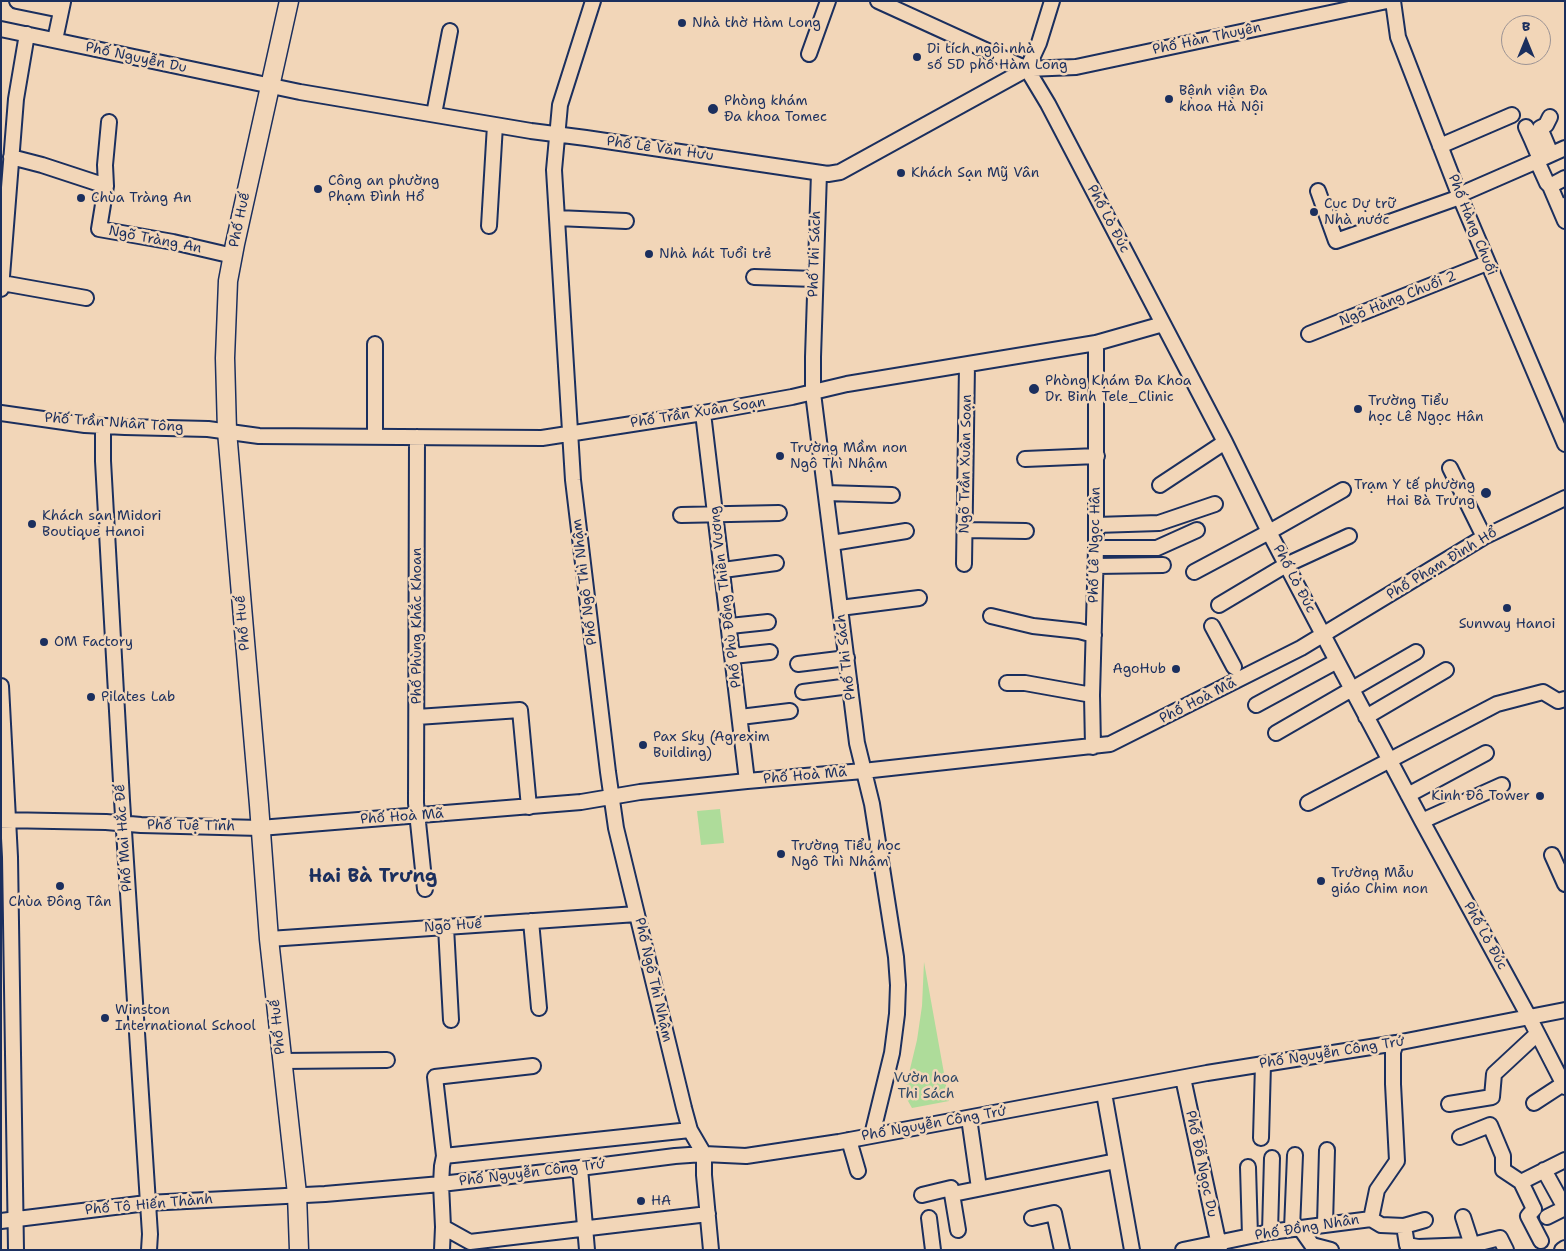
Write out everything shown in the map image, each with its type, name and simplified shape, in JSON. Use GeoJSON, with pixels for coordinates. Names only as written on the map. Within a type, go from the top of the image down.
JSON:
{"type":"FeatureCollection","features":[{"type":"Feature","properties":{"kind":"main road","name":"Phố Huế"},"geometry":{"type":"LineString","coordinates":[[289,1],[232,256],[228,281],[224,358],[226,431],[269,939],[297,1194],[299,1250]]}},
{"type":"Feature","properties":{"kind":"street"},"geometry":{"type":"LineString","coordinates":[[17,1],[62,6],[55,40]]}},
{"type":"Feature","properties":{"kind":"street","name":"Phố Ngô Thì Nhậm"},"geometry":{"type":"LineString","coordinates":[[592,1],[560,104],[554,170],[574,480],[616,828],[690,1130],[704,1154]]}},
{"type":"Feature","properties":{"kind":"street"},"geometry":{"type":"LineString","coordinates":[[809,54],[828,1]]}},
{"type":"Feature","properties":{"kind":"street"},"geometry":{"type":"LineString","coordinates":[[878,1],[1027,69],[1039,43],[1052,1]]}},
{"type":"Feature","properties":{"kind":"street","name":"Phố Hàn Thuyên"},"geometry":{"type":"LineString","coordinates":[[1027,69],[1076,67],[1387,1]]}},
{"type":"Feature","properties":{"kind":"street","name":"Phố Hàng Chuối"},"geometry":{"type":"LineString","coordinates":[[1393,1],[1398,37],[1459,196],[1565,444]]}},
{"type":"Feature","properties":{"kind":"street","name":"Phố Nguyễn Du"},"geometry":{"type":"LineString","coordinates":[[1,29],[270,86]]}},
{"type":"Feature","properties":{"kind":"street"},"geometry":{"type":"LineString","coordinates":[[434,114],[450,31]]}},
{"type":"Feature","properties":{"kind":"street"},"geometry":{"type":"LineString","coordinates":[[1,289],[16,99],[27,34]]}},
{"type":"Feature","properties":{"kind":"street","name":"Phố Lê Văn Hưu"},"geometry":{"type":"LineString","coordinates":[[270,86],[495,125],[828,174],[840,172],[1027,69]]}},
{"type":"Feature","properties":{"kind":"street","name":"Phố Lò Đúc"},"geometry":{"type":"LineString","coordinates":[[1027,69],[1048,104],[1225,442],[1269,532],[1366,717],[1530,1016],[1564,1086]]}},
{"type":"Feature","properties":{"kind":"street"},"geometry":{"type":"LineString","coordinates":[[1440,146],[1512,115]]}},
{"type":"Feature","properties":{"kind":"street"},"geometry":{"type":"LineString","coordinates":[[1550,117],[1546,125],[1540,128],[1546,184],[1550,186],[1563,211]]}},
{"type":"Feature","properties":{"kind":"street"},"geometry":{"type":"LineString","coordinates":[[12,158],[42,165],[106,186],[105,165],[109,122]]}},
{"type":"Feature","properties":{"kind":"street"},"geometry":{"type":"LineString","coordinates":[[489,226],[495,125]]}},
{"type":"Feature","properties":{"kind":"street"},"geometry":{"type":"LineString","coordinates":[[1532,133],[1543,158]]}},
{"type":"Feature","properties":{"kind":"street"},"geometry":{"type":"LineString","coordinates":[[1318,191],[1336,241],[1459,196],[1565,148]]}},
{"type":"Feature","properties":{"kind":"street","name":"Phố Thi Sách"},"geometry":{"type":"LineString","coordinates":[[818,173],[813,393],[857,743],[872,804],[898,985],[897,1014],[892,1053],[872,1136]]}},
{"type":"Feature","properties":{"kind":"street"},"geometry":{"type":"LineString","coordinates":[[1550,186],[1565,178]]}},
{"type":"Feature","properties":{"kind":"street","name":"Ngõ Tràng An"},"geometry":{"type":"LineString","coordinates":[[106,186],[99,229],[174,242],[232,256]]}},
{"type":"Feature","properties":{"kind":"street"},"geometry":{"type":"LineString","coordinates":[[557,218],[626,221]]}},
{"type":"Feature","properties":{"kind":"street","name":"Ngõ Hàng Chuối 2"},"geometry":{"type":"LineString","coordinates":[[1310,334],[1487,263]]}},
{"type":"Feature","properties":{"kind":"street"},"geometry":{"type":"LineString","coordinates":[[754,277],[815,279]]}},
{"type":"Feature","properties":{"kind":"street"},"geometry":{"type":"LineString","coordinates":[[2,283],[86,298]]}},
{"type":"Feature","properties":{"kind":"street","name":"Phố Trần Xuân Soạn"},"geometry":{"type":"LineString","coordinates":[[226,431],[259,436],[542,438],[703,413],[813,393],[847,384],[1096,343],[1163,324]]}},
{"type":"Feature","properties":{"kind":"street","name":"Phố Lê Ngọc Hân"},"geometry":{"type":"LineString","coordinates":[[1093,747],[1092,695],[1097,456],[1096,343]]}},
{"type":"Feature","properties":{"kind":"street"},"geometry":{"type":"LineString","coordinates":[[375,436],[376,344]]}},
{"type":"Feature","properties":{"kind":"street","name":"Ngõ Trần Xuân Soạn"},"geometry":{"type":"LineString","coordinates":[[964,564],[966,365]]}},
{"type":"Feature","properties":{"kind":"street","name":"Phố Phù Đổng Thiên Vương"},"geometry":{"type":"LineString","coordinates":[[703,413],[730,626],[747,781]]}},
{"type":"Feature","properties":{"kind":"street","name":"Phố Trần Nhân Tông"},"geometry":{"type":"LineString","coordinates":[[1,414],[85,425],[226,431]]}},
{"type":"Feature","properties":{"kind":"street","name":"Phố Mai Hắc Đế"},"geometry":{"type":"LineString","coordinates":[[103,426],[103,460],[150,1234],[149,1250]]}},
{"type":"Feature","properties":{"kind":"street","name":"Phố Phùng Khắc Khoan"},"geometry":{"type":"LineString","coordinates":[[417,437],[416,803],[425,889]]}},
{"type":"Feature","properties":{"kind":"street"},"geometry":{"type":"LineString","coordinates":[[1160,485],[1225,442]]}},
{"type":"Feature","properties":{"kind":"street"},"geometry":{"type":"LineString","coordinates":[[1025,459],[1097,456]]}},
{"type":"Feature","properties":{"kind":"street"},"geometry":{"type":"LineString","coordinates":[[1450,468],[1484,537]]}},
{"type":"Feature","properties":{"kind":"street"},"geometry":{"type":"LineString","coordinates":[[1194,572],[1343,490]]}},
{"type":"Feature","properties":{"kind":"street"},"geometry":{"type":"LineString","coordinates":[[826,493],[892,495]]}},
{"type":"Feature","properties":{"kind":"street","name":"Phố Phạm Đình Hổ"},"geometry":{"type":"LineString","coordinates":[[1323,634],[1484,537],[1565,498]]}},
{"type":"Feature","properties":{"kind":"street"},"geometry":{"type":"LineString","coordinates":[[1096,525],[1159,523],[1215,504]]}},
{"type":"Feature","properties":{"kind":"street"},"geometry":{"type":"LineString","coordinates":[[681,515],[780,512]]}},
{"type":"Feature","properties":{"kind":"street"},"geometry":{"type":"LineString","coordinates":[[965,530],[1026,531]]}},
{"type":"Feature","properties":{"kind":"street"},"geometry":{"type":"LineString","coordinates":[[1096,548],[1157,548],[1197,530]]}},
{"type":"Feature","properties":{"kind":"street"},"geometry":{"type":"LineString","coordinates":[[832,543],[906,532]]}},
{"type":"Feature","properties":{"kind":"street"},"geometry":{"type":"LineString","coordinates":[[1219,606],[1286,565],[1349,536]]}},
{"type":"Feature","properties":{"kind":"street"},"geometry":{"type":"LineString","coordinates":[[723,570],[776,563]]}},
{"type":"Feature","properties":{"kind":"street"},"geometry":{"type":"LineString","coordinates":[[1096,566],[1164,564]]}},
{"type":"Feature","properties":{"kind":"street"},"geometry":{"type":"LineString","coordinates":[[840,608],[919,598]]}},
{"type":"Feature","properties":{"kind":"street"},"geometry":{"type":"LineString","coordinates":[[991,616],[1033,626],[1079,631],[1094,635]]}},
{"type":"Feature","properties":{"kind":"street"},"geometry":{"type":"LineString","coordinates":[[730,626],[768,622]]}},
{"type":"Feature","properties":{"kind":"street"},"geometry":{"type":"LineString","coordinates":[[1212,626],[1234,667]]}},
{"type":"Feature","properties":{"kind":"street","name":"Phố Hoà Mã"},"geometry":{"type":"LineString","coordinates":[[260,828],[581,802],[640,792],[863,771],[1110,744],[1301,648],[1323,634]]}},
{"type":"Feature","properties":{"kind":"street"},"geometry":{"type":"LineString","coordinates":[[733,656],[770,652]]}},
{"type":"Feature","properties":{"kind":"street"},"geometry":{"type":"LineString","coordinates":[[1276,733],[1416,652]]}},
{"type":"Feature","properties":{"kind":"street"},"geometry":{"type":"LineString","coordinates":[[798,664],[847,658]]}},
{"type":"Feature","properties":{"kind":"street"},"geometry":{"type":"LineString","coordinates":[[1256,705],[1337,661]]}},
{"type":"Feature","properties":{"kind":"street"},"geometry":{"type":"LineString","coordinates":[[1366,717],[1446,670]]}},
{"type":"Feature","properties":{"kind":"street"},"geometry":{"type":"LineString","coordinates":[[1007,683],[1025,683],[1092,695]]}},
{"type":"Feature","properties":{"kind":"street"},"geometry":{"type":"LineString","coordinates":[[1,686],[4,820],[10,867],[16,1250]]}},
{"type":"Feature","properties":{"kind":"street"},"geometry":{"type":"LineString","coordinates":[[803,692],[850,686]]}},
{"type":"Feature","properties":{"kind":"street"},"geometry":{"type":"LineString","coordinates":[[1308,803],[1498,704],[1543,692],[1558,701],[1565,699]]}},
{"type":"Feature","properties":{"kind":"street"},"geometry":{"type":"LineString","coordinates":[[417,717],[520,710],[529,807]]}},
{"type":"Feature","properties":{"kind":"street"},"geometry":{"type":"LineString","coordinates":[[740,716],[790,711]]}},
{"type":"Feature","properties":{"kind":"street"},"geometry":{"type":"LineString","coordinates":[[1408,795],[1486,753]]}},
{"type":"Feature","properties":{"kind":"street"},"geometry":{"type":"LineString","coordinates":[[1422,821],[1502,785]]}},
{"type":"Feature","properties":{"kind":"street","name":"Phố Tuệ Tĩnh"},"geometry":{"type":"LineString","coordinates":[[4,820],[260,828]]}},
{"type":"Feature","properties":{"kind":"street"},"geometry":{"type":"LineString","coordinates":[[1552,855],[1565,884]]}},
{"type":"Feature","properties":{"kind":"street","name":"Ngõ Huế"},"geometry":{"type":"LineString","coordinates":[[269,939],[637,914]]}},
{"type":"Feature","properties":{"kind":"street"},"geometry":{"type":"LineString","coordinates":[[531,921],[539,1008]]}},
{"type":"Feature","properties":{"kind":"street"},"geometry":{"type":"LineString","coordinates":[[446,927],[451,1020]]}},
{"type":"Feature","properties":{"kind":"street","name":"Phố Nguyễn Công Trứ"},"geometry":{"type":"LineString","coordinates":[[297,1194],[325,1194],[441,1184],[675,1156],[704,1154],[746,1156],[872,1136],[1263,1064],[1396,1043],[1565,1010]]}},
{"type":"Feature","properties":{"kind":"street"},"geometry":{"type":"LineString","coordinates":[[1449,1104],[1492,1097],[1494,1074],[1538,1034]]}},
{"type":"Feature","properties":{"kind":"street"},"geometry":{"type":"LineString","coordinates":[[1396,1043],[1393,1052],[1392,1084],[1397,1161],[1377,1190],[1371,1219],[1380,1224],[1404,1226],[1425,1220]]}},
{"type":"Feature","properties":{"kind":"street"},"geometry":{"type":"LineString","coordinates":[[282,1062],[387,1060]]}},
{"type":"Feature","properties":{"kind":"street"},"geometry":{"type":"LineString","coordinates":[[1261,1138],[1263,1064]]}},
{"type":"Feature","properties":{"kind":"street"},"geometry":{"type":"LineString","coordinates":[[442,1250],[441,1184],[444,1156],[435,1077],[533,1066]]}},
{"type":"Feature","properties":{"kind":"street","name":"Phố Đỗ Ngọc Du"},"geometry":{"type":"LineString","coordinates":[[1183,1078],[1220,1246]]}},
{"type":"Feature","properties":{"kind":"street"},"geometry":{"type":"LineString","coordinates":[[1534,1103],[1564,1086]]}},
{"type":"Feature","properties":{"kind":"street"},"geometry":{"type":"LineString","coordinates":[[1104,1093],[1132,1250]]}},
{"type":"Feature","properties":{"kind":"street"},"geometry":{"type":"LineString","coordinates":[[968,1118],[979,1188]]}},
{"type":"Feature","properties":{"kind":"street"},"geometry":{"type":"LineString","coordinates":[[1460,1137],[1490,1125],[1503,1156],[1503,1170],[1521,1182],[1534,1209],[1528,1216],[1541,1241]]}},
{"type":"Feature","properties":{"kind":"street"},"geometry":{"type":"LineString","coordinates":[[444,1156],[690,1130]]}},
{"type":"Feature","properties":{"kind":"street"},"geometry":{"type":"LineString","coordinates":[[849,1140],[858,1171]]}},
{"type":"Feature","properties":{"kind":"street"},"geometry":{"type":"LineString","coordinates":[[1325,1224],[1328,1150]]}},
{"type":"Feature","properties":{"kind":"street"},"geometry":{"type":"LineString","coordinates":[[704,1154],[704,1175],[711,1250]]}},
{"type":"Feature","properties":{"kind":"street"},"geometry":{"type":"LineString","coordinates":[[1295,1155],[1296,1228],[1312,1245],[1330,1250]]}},
{"type":"Feature","properties":{"kind":"street"},"geometry":{"type":"LineString","coordinates":[[1270,1232],[1272,1158]]}},
{"type":"Feature","properties":{"kind":"street"},"geometry":{"type":"LineString","coordinates":[[1521,1182],[1565,1160]]}},
{"type":"Feature","properties":{"kind":"street"},"geometry":{"type":"LineString","coordinates":[[953,1194],[1116,1161]]}},
{"type":"Feature","properties":{"kind":"street"},"geometry":{"type":"LineString","coordinates":[[1248,1167],[1250,1236]]}},
{"type":"Feature","properties":{"kind":"street"},"geometry":{"type":"LineString","coordinates":[[580,1168],[588,1250]]}},
{"type":"Feature","properties":{"kind":"street"},"geometry":{"type":"LineString","coordinates":[[1544,1170],[1565,1208],[1548,1218]]}},
{"type":"Feature","properties":{"kind":"street"},"geometry":{"type":"LineString","coordinates":[[922,1195],[952,1188],[958,1230]]}},
{"type":"Feature","properties":{"kind":"street","name":"Phố Tô Hiến Thành"},"geometry":{"type":"LineString","coordinates":[[1,1221],[147,1203],[297,1194]]}},
{"type":"Feature","properties":{"kind":"street"},"geometry":{"type":"LineString","coordinates":[[443,1227],[470,1242],[708,1214]]}},
{"type":"Feature","properties":{"kind":"street"},"geometry":{"type":"LineString","coordinates":[[1032,1218],[1054,1214],[1062,1250]]}},
{"type":"Feature","properties":{"kind":"street"},"geometry":{"type":"LineString","coordinates":[[930,1218],[933,1250]]}},
{"type":"Feature","properties":{"kind":"street"},"geometry":{"type":"LineString","coordinates":[[1463,1218],[1472,1245]]}},
{"type":"Feature","properties":{"kind":"street","name":"Phố Đồng Nhân"},"geometry":{"type":"LineString","coordinates":[[1183,1250],[1220,1246],[1250,1236],[1270,1232],[1371,1219]]}},
{"type":"Feature","properties":{"kind":"street"},"geometry":{"type":"LineString","coordinates":[[1404,1226],[1407,1245],[1418,1249],[1472,1245],[1500,1238],[1506,1250]]}},
{"type":"Feature","properties":{"kind":"green space"},"geometry":{"type":"Polygon","coordinates":[[[720,809],[724,843],[701,845],[697,811],[720,809]]]}},
{"type":"Feature","properties":{"kind":"green space","name":"Vườn hoa Thi Sách"},"geometry":{"type":"Polygon","coordinates":[[[924,962],[949,1101],[912,1108],[904,1094],[917,1040],[922,1006],[924,962]]]}},
{"type":"Feature","properties":{"kind":"place","name":"Nhà thờ Hàm Long"},"geometry":{"type":"Point","coordinates":[682,23]}},
{"type":"Feature","properties":{"kind":"place","name":"Di tích ngôi nhà số 5D phố Hàm Long"},"geometry":{"type":"Point","coordinates":[917,57]}},
{"type":"Feature","properties":{"kind":"place","name":"Bệnh viện Đa khoa Hà Nội"},"geometry":{"type":"Point","coordinates":[1169,99]}},
{"type":"Feature","properties":{"kind":"place","name":"Phòng khám Đa khoa Tomec"},"geometry":{"type":"Point","coordinates":[713,109]}},
{"type":"Feature","properties":{"kind":"place","name":"Khách Sạn Mỹ Vân"},"geometry":{"type":"Point","coordinates":[901,173]}},
{"type":"Feature","properties":{"kind":"place","name":"Công an phường Phạm Đình Hổ"},"geometry":{"type":"Point","coordinates":[318,189]}},
{"type":"Feature","properties":{"kind":"place","name":"Chùa Tràng An"},"geometry":{"type":"Point","coordinates":[81,198]}},
{"type":"Feature","properties":{"kind":"place","name":"Cục Dự trữ Nhà nước"},"geometry":{"type":"Point","coordinates":[1314,212]}},
{"type":"Feature","properties":{"kind":"place","name":"Nhà hát Tuổi trẻ"},"geometry":{"type":"Point","coordinates":[649,254]}},
{"type":"Feature","properties":{"kind":"place","name":"Phòng Khám Đa Khoa Dr. Binh Tele_Clinic"},"geometry":{"type":"Point","coordinates":[1034,389]}},
{"type":"Feature","properties":{"kind":"place","name":"Trường Tiểu học Lê Ngọc Hân"},"geometry":{"type":"Point","coordinates":[1358,409]}},
{"type":"Feature","properties":{"kind":"place","name":"Trường Mầm non Ngô Thì Nhậm"},"geometry":{"type":"Point","coordinates":[780,456]}},
{"type":"Feature","properties":{"kind":"place","name":"Trạm Y tế phường Hai Bà Trưng"},"geometry":{"type":"Point","coordinates":[1486,493]}},
{"type":"Feature","properties":{"kind":"place","name":"Khách sạn Midori Boutique Hanoi"},"geometry":{"type":"Point","coordinates":[32,524]}},
{"type":"Feature","properties":{"kind":"place","name":"Sunway Hanoi"},"geometry":{"type":"Point","coordinates":[1507,608]}},
{"type":"Feature","properties":{"kind":"place","name":"OM Factory"},"geometry":{"type":"Point","coordinates":[44,642]}},
{"type":"Feature","properties":{"kind":"place","name":"AgoHub"},"geometry":{"type":"Point","coordinates":[1176,669]}},
{"type":"Feature","properties":{"kind":"place","name":"Pilates Lab"},"geometry":{"type":"Point","coordinates":[91,697]}},
{"type":"Feature","properties":{"kind":"place","name":"Pax Sky (Agrexim Building)"},"geometry":{"type":"Point","coordinates":[643,745]}},
{"type":"Feature","properties":{"kind":"place","name":"Kinh Đô Tower"},"geometry":{"type":"Point","coordinates":[1540,796]}},
{"type":"Feature","properties":{"kind":"place","name":"Trường Tiểu học Ngô Thì Nhậm"},"geometry":{"type":"Point","coordinates":[781,854]}},
{"type":"Feature","properties":{"kind":"place","name":"Trường Mẫu giáo Chim non"},"geometry":{"type":"Point","coordinates":[1321,881]}},
{"type":"Feature","properties":{"kind":"place","name":"Chùa Đông Tân"},"geometry":{"type":"Point","coordinates":[60,886]}},
{"type":"Feature","properties":{"kind":"place","name":"Winston International School"},"geometry":{"type":"Point","coordinates":[105,1018]}},
{"type":"Feature","properties":{"kind":"place","name":"HA"},"geometry":{"type":"Point","coordinates":[641,1201]}},
{"type":"Feature","properties":{"kind":"district","name":"Hai Bà Trưng"},"geometry":{"type":"Point","coordinates":[373,877]}}]}
